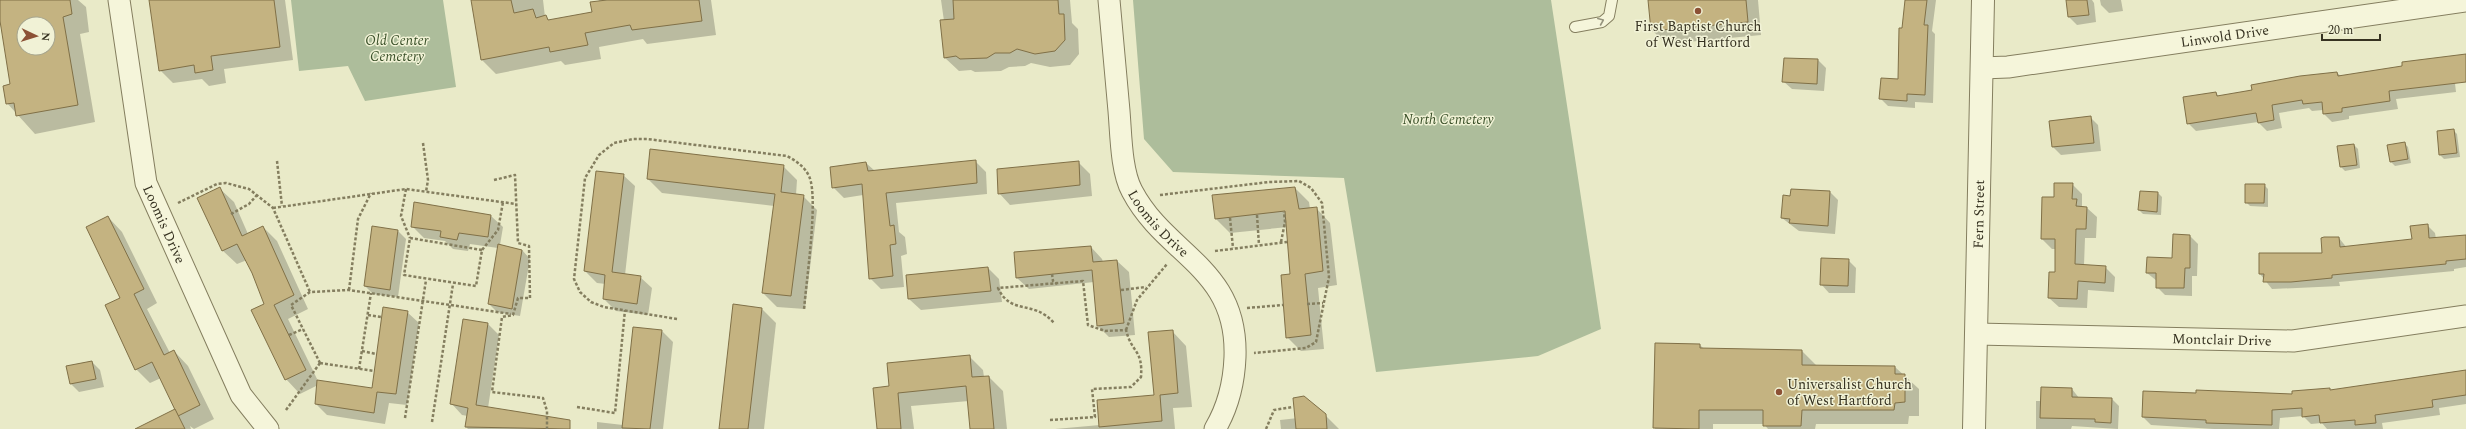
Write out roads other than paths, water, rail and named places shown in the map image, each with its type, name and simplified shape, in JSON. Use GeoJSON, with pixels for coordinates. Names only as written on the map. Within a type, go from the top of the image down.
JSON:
{"type":"FeatureCollection","features":[{"type":"Feature","properties":{"kind":"street","name":"Loomis Drive"},"geometry":{"type":"LineString","coordinates":[[118,0],[146,183],[241,395],[268,429]]}},
{"type":"Feature","properties":{"kind":"street","name":"Loomis Drive"},"geometry":{"type":"LineString","coordinates":[[1109,0],[1124,163],[1131,191],[1148,216],[1204,271],[1221,294],[1230,315],[1235,346],[1234,376],[1225,413],[1215,429]]}},
{"type":"Feature","properties":{"kind":"street","name":"Fern Street"},"geometry":{"type":"LineString","coordinates":[[1974,429],[1983,0]]}},
{"type":"Feature","properties":{"kind":"street","name":"Linwold Drive"},"geometry":{"type":"LineString","coordinates":[[1982,68],[2008,66],[2466,1]]}},
{"type":"Feature","properties":{"kind":"street","name":"Montclair Drive"},"geometry":{"type":"LineString","coordinates":[[1976,334],[2293,341],[2466,316]]}},
{"type":"Feature","properties":{"kind":"lane"},"geometry":{"type":"LineString","coordinates":[[1576,27],[1602,22],[1609,16],[1612,0]]}},
{"type":"Feature","properties":{"kind":"place","name":"First Baptist Church of West Hartford"},"geometry":{"type":"Point","coordinates":[1698,11]}},
{"type":"Feature","properties":{"kind":"place","name":"Universalist Church of West Hartford"},"geometry":{"type":"Point","coordinates":[1779,392]}},
{"type":"Feature","properties":{"kind":"park label","name":"Old Center Cemetery"},"geometry":{"type":"Point","coordinates":[397,48]}},
{"type":"Feature","properties":{"kind":"park label","name":"North Cemetery"},"geometry":{"type":"Point","coordinates":[1448,119]}}]}
